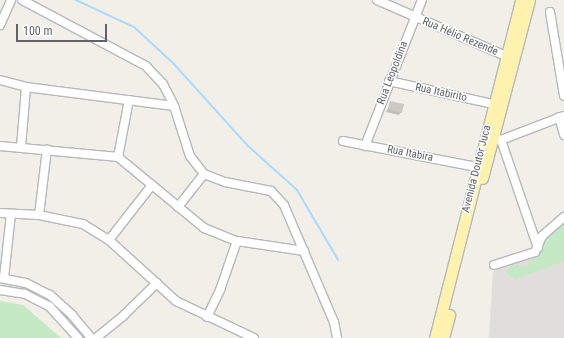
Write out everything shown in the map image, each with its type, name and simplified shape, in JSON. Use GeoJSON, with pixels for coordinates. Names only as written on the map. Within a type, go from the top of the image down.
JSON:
{"type":"FeatureCollection","features":[{"type":"Feature","properties":{"kind":"main road","name":"Avenida Doutor Juca"},"geometry":{"type":"LineString","coordinates":[[442,336],[477,167],[493,137],[493,104],[521,0]]}},
{"type":"Feature","properties":{"kind":"main road","name":"Avenida Doutor Juca"},"geometry":{"type":"LineString","coordinates":[[442,336],[529,0]]}},
{"type":"Feature","properties":{"kind":"street"},"geometry":{"type":"LineString","coordinates":[[0,25],[11,0]]}},
{"type":"Feature","properties":{"kind":"street"},"geometry":{"type":"LineString","coordinates":[[22,0],[146,66],[163,84],[174,106],[190,156],[204,174],[225,182],[271,191],[284,205],[340,337]]}},
{"type":"Feature","properties":{"kind":"street","name":"Rua Hélio Rezende"},"geometry":{"type":"LineString","coordinates":[[377,0],[415,18],[506,56]]}},
{"type":"Feature","properties":{"kind":"street","name":"Rua Leopoldina"},"geometry":{"type":"LineString","coordinates":[[365,146],[389,81],[422,0]]}},
{"type":"Feature","properties":{"kind":"street"},"geometry":{"type":"LineString","coordinates":[[550,12],[561,62],[564,96]]}},
{"type":"Feature","properties":{"kind":"street"},"geometry":{"type":"LineString","coordinates":[[0,80],[26,87],[174,106]]}},
{"type":"Feature","properties":{"kind":"street","name":"Rua Itabirito"},"geometry":{"type":"LineString","coordinates":[[389,81],[493,104]]}},
{"type":"Feature","properties":{"kind":"street"},"geometry":{"type":"LineString","coordinates":[[21,147],[26,87]]}},
{"type":"Feature","properties":{"kind":"street"},"geometry":{"type":"LineString","coordinates":[[118,157],[129,100]]}},
{"type":"Feature","properties":{"kind":"street"},"geometry":{"type":"LineString","coordinates":[[538,248],[493,137],[561,117],[564,135]]}},
{"type":"Feature","properties":{"kind":"street","name":"Rua Itabira"},"geometry":{"type":"LineString","coordinates":[[343,142],[477,167]]}},
{"type":"Feature","properties":{"kind":"street"},"geometry":{"type":"LineString","coordinates":[[0,146],[47,149],[118,157],[204,228],[237,241],[304,251]]}},
{"type":"Feature","properties":{"kind":"street"},"geometry":{"type":"LineString","coordinates":[[39,215],[47,149]]}},
{"type":"Feature","properties":{"kind":"street"},"geometry":{"type":"LineString","coordinates":[[178,207],[204,174]]}},
{"type":"Feature","properties":{"kind":"street"},"geometry":{"type":"LineString","coordinates":[[109,240],[152,184]]}},
{"type":"Feature","properties":{"kind":"street"},"geometry":{"type":"LineString","coordinates":[[0,213],[39,215],[83,224],[109,240],[176,301],[244,336],[254,338]]}},
{"type":"Feature","properties":{"kind":"street"},"geometry":{"type":"LineString","coordinates":[[11,214],[2,278],[26,283],[50,295],[72,315],[90,338]]}},
{"type":"Feature","properties":{"kind":"street"},"geometry":{"type":"LineString","coordinates":[[494,265],[528,256],[538,248],[542,236],[564,217]]}},
{"type":"Feature","properties":{"kind":"street"},"geometry":{"type":"LineString","coordinates":[[207,317],[220,290],[237,241]]}},
{"type":"Feature","properties":{"kind":"street"},"geometry":{"type":"LineString","coordinates":[[96,338],[124,315],[157,283]]}},
{"type":"Feature","properties":{"kind":"street"},"geometry":{"type":"LineString","coordinates":[[0,290],[25,294],[50,306],[78,338]]}},
{"type":"Feature","properties":{"kind":"shaded area"},"geometry":{"type":"Polygon","coordinates":[[[564,222],[564,338],[489,338],[493,271],[537,256],[545,242],[564,222]]]}},
{"type":"Feature","properties":{"kind":"green space"},"geometry":{"type":"Polygon","coordinates":[[[564,222],[564,261],[516,279],[505,273],[512,265],[526,267],[542,250],[551,230],[564,222]]]}},
{"type":"Feature","properties":{"kind":"green space"},"geometry":{"type":"Polygon","coordinates":[[[0,301],[23,305],[61,338],[0,338],[0,301]]]}},
{"type":"Feature","properties":{"kind":"building"},"geometry":{"type":"Polygon","coordinates":[[[390,101],[404,104],[402,113],[388,109],[390,101]]]}},
{"type":"Feature","properties":{"kind":"waterway"},"geometry":{"type":"LineString","coordinates":[[76,0],[134,27],[173,63],[247,145],[297,190],[338,260]]}}]}
